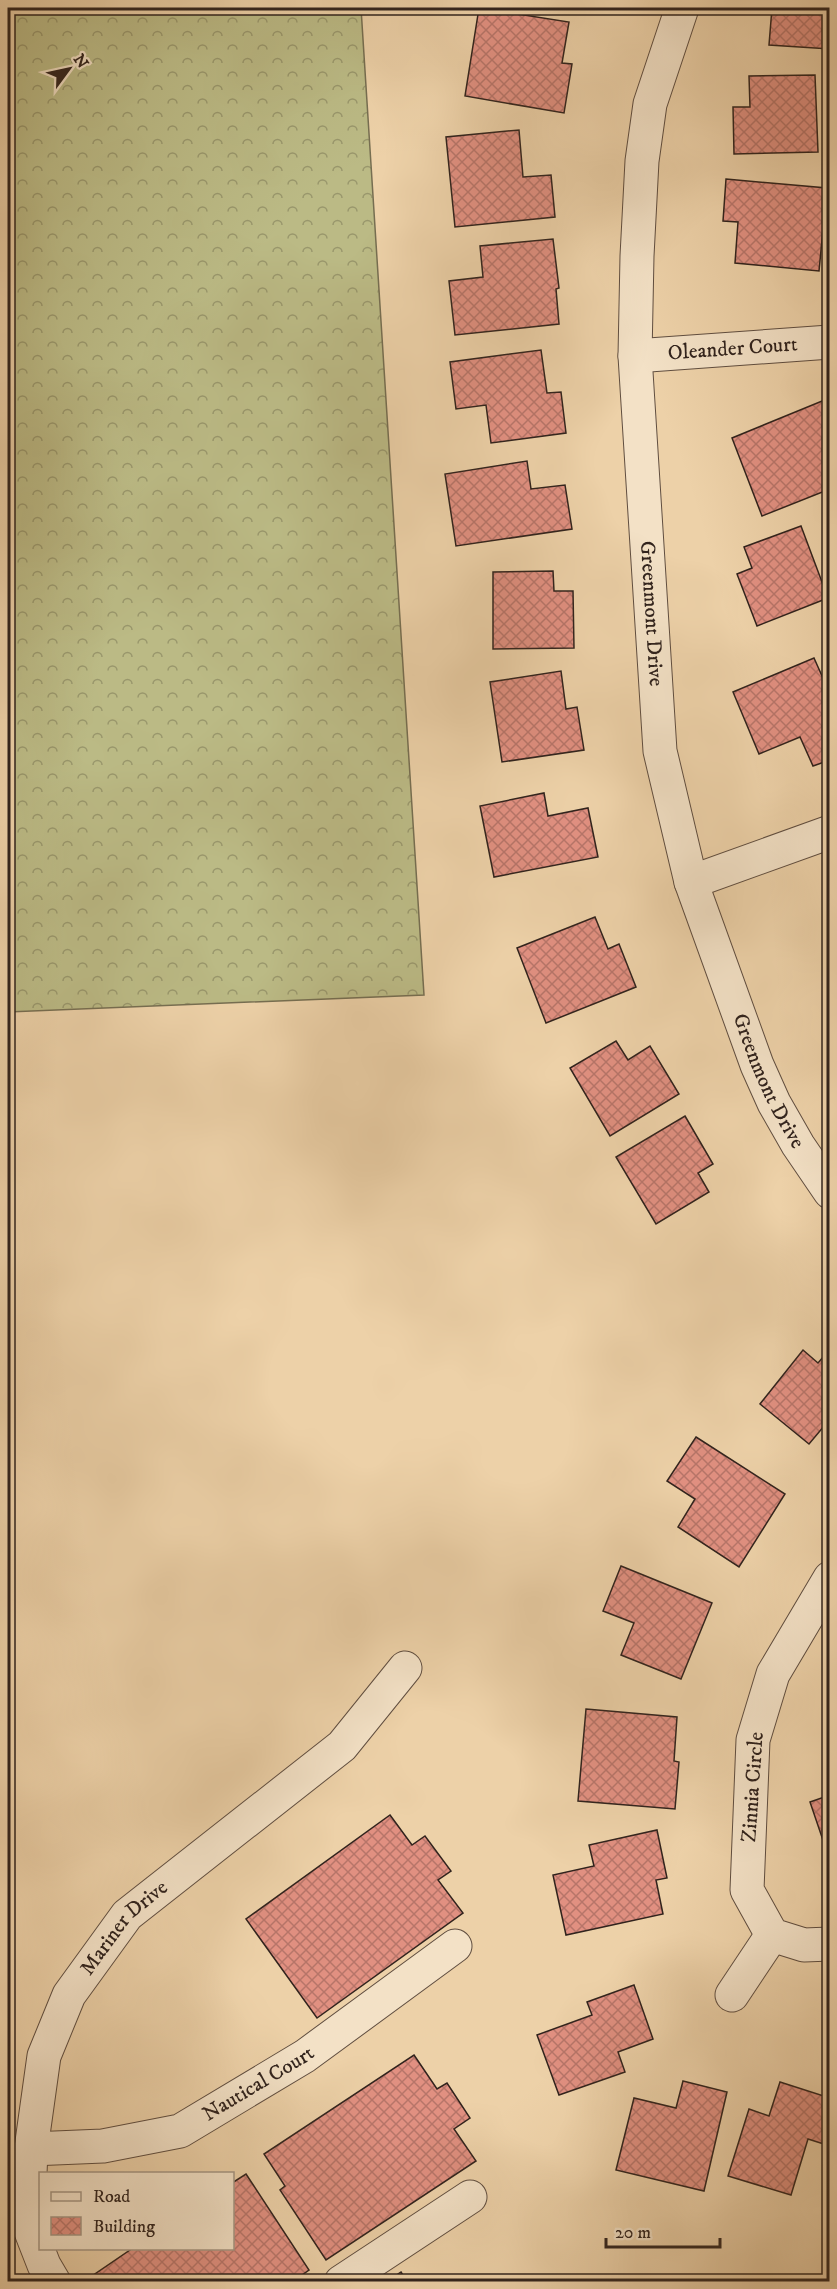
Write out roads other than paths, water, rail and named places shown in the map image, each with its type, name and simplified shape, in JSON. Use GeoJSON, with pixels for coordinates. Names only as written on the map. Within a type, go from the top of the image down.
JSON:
{"type":"FeatureCollection","features":[{"type":"Feature","properties":{"kind":"street","name":"Greenmont Drive"},"geometry":{"type":"LineString","coordinates":[[682,8],[650,104],[642,160],[635,356],[660,751],[691,882],[757,1065],[774,1103],[798,1145],[830,1192]]}},
{"type":"Feature","properties":{"kind":"street","name":"Oleander Court"},"geometry":{"type":"LineString","coordinates":[[635,356],[830,342]]}},
{"type":"Feature","properties":{"kind":"street"},"geometry":{"type":"LineString","coordinates":[[691,882],[830,832]]}},
{"type":"Feature","properties":{"kind":"street","name":"Zinnia Circle"},"geometry":{"type":"LineString","coordinates":[[772,1935],[747,1890],[753,1740],[773,1674],[830,1578]]}},
{"type":"Feature","properties":{"kind":"street","name":"Mariner Drive"},"geometry":{"type":"LineString","coordinates":[[54,2282],[44,2265],[18,2198],[31,2149],[44,2056],[69,1995],[127,1915],[342,1746],[405,1668]]}},
{"type":"Feature","properties":{"kind":"street"},"geometry":{"type":"LineString","coordinates":[[732,1995],[772,1935],[804,1945],[830,1944]]}},
{"type":"Feature","properties":{"kind":"street","name":"Nautical Court"},"geometry":{"type":"LineString","coordinates":[[31,2149],[104,2146],[180,2131],[305,2056],[455,1946]]}},
{"type":"Feature","properties":{"kind":"street"},"geometry":{"type":"LineString","coordinates":[[341,2282],[470,2197]]}}]}
